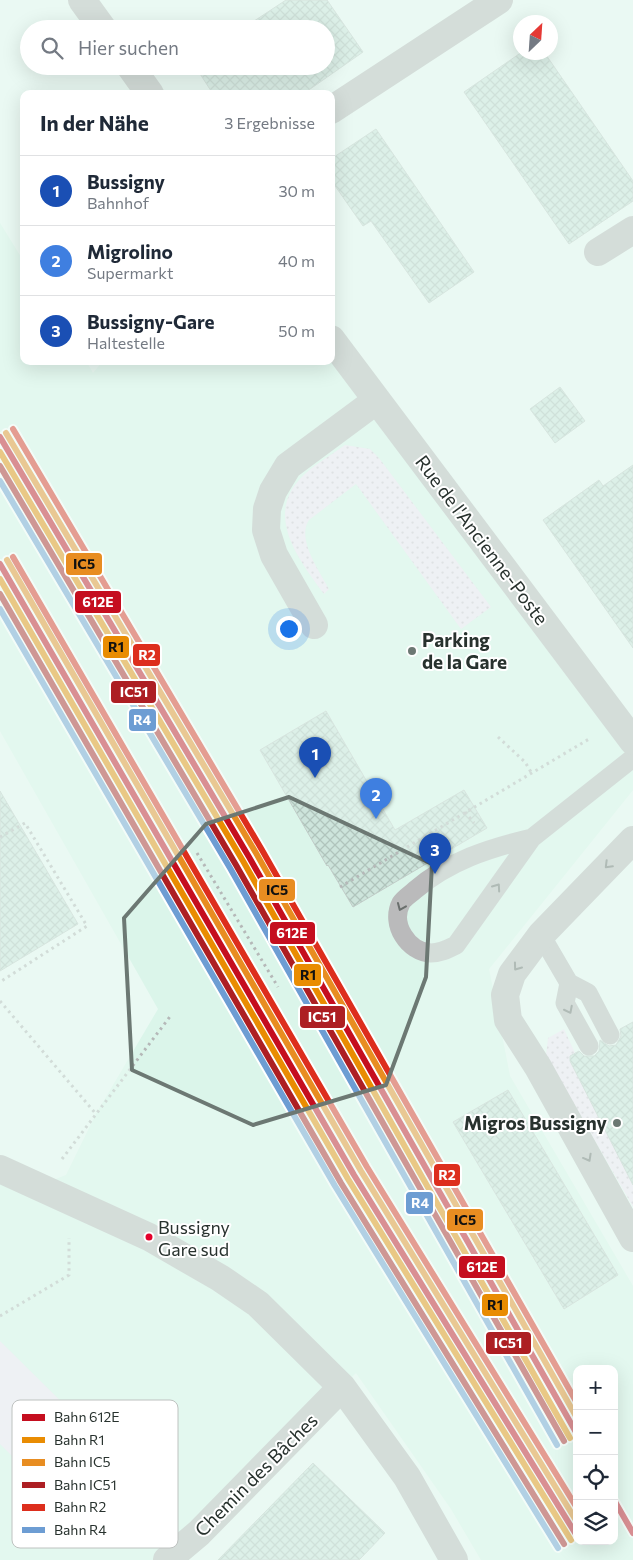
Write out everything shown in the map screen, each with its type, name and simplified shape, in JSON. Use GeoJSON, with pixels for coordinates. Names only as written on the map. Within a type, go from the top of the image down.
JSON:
{"type":"FeatureCollection","features":[{"type":"Feature","properties":{"kind":"street"},"geometry":{"type":"LineString","coordinates":[[82,0],[96,20]]}},
{"type":"Feature","properties":{"kind":"street"},"geometry":{"type":"LineString","coordinates":[[335,107],[499,0]]}},
{"type":"Feature","properties":{"kind":"street"},"geometry":{"type":"LineString","coordinates":[[136,75],[147,90]]}},
{"type":"Feature","properties":{"kind":"street"},"geometry":{"type":"LineString","coordinates":[[598,252],[633,230]]}},
{"type":"Feature","properties":{"kind":"street","name":"Rue de l'Ancienne-Poste"},"geometry":{"type":"LineString","coordinates":[[335,344],[633,741]]}},
{"type":"Feature","properties":{"kind":"street"},"geometry":{"type":"LineString","coordinates":[[314,625],[274,555],[266,530],[266,509],[273,491],[288,466],[377,400]]}},
{"type":"Feature","properties":{"kind":"street"},"geometry":{"type":"LineString","coordinates":[[633,840],[541,935],[512,974],[505,996],[508,1020],[538,1067],[633,1238]]}},
{"type":"Feature","properties":{"kind":"street"},"geometry":{"type":"LineString","coordinates":[[0,1169],[149,1237],[220,1278],[258,1304],[342,1387],[408,1477],[454,1560]]}},
{"type":"Feature","properties":{"kind":"street","name":"Chemin des Bâches"},"geometry":{"type":"LineString","coordinates":[[168,1560],[200,1532],[342,1387]]}},
{"type":"Feature","properties":{"kind":"lane"},"geometry":{"type":"LineString","coordinates":[[532,838],[489,848],[435,874],[401,902],[397,915],[399,928],[406,940],[417,949],[430,953],[444,952],[456,945],[532,838],[633,758]]}},
{"type":"Feature","properties":{"kind":"lane"},"geometry":{"type":"LineString","coordinates":[[541,935],[569,983],[588,992],[610,1035]]}},
{"type":"Feature","properties":{"kind":"lane"},"geometry":{"type":"LineString","coordinates":[[569,983],[565,1003],[589,1046]]}},
{"type":"Feature","properties":{"kind":"path"},"geometry":{"type":"LineString","coordinates":[[498,737],[518,755],[531,772]]}},
{"type":"Feature","properties":{"kind":"path"},"geometry":{"type":"LineString","coordinates":[[340,887],[531,772],[592,738]]}},
{"type":"Feature","properties":{"kind":"path"},"geometry":{"type":"LineString","coordinates":[[465,812],[472,821]]}},
{"type":"Feature","properties":{"kind":"path"},"geometry":{"type":"LineString","coordinates":[[0,837],[25,823],[87,926],[0,982]]}},
{"type":"Feature","properties":{"kind":"path"},"geometry":{"type":"LineString","coordinates":[[197,853],[278,987]]}},
{"type":"Feature","properties":{"kind":"path"},"geometry":{"type":"LineString","coordinates":[[0,1001],[96,1114]]}},
{"type":"Feature","properties":{"kind":"path"},"geometry":{"type":"LineString","coordinates":[[39,1186],[172,1014]]}},
{"type":"Feature","properties":{"kind":"path"},"geometry":{"type":"LineString","coordinates":[[0,1316],[69,1275],[69,1229]]}},
{"type":"Feature","properties":{"kind":"highlighted area"},"geometry":{"type":"Polygon","coordinates":[[[289,797],[432,864],[426,977],[386,1085],[253,1125],[132,1070],[124,918],[206,824],[289,797]]]}},
{"type":"Feature","properties":{"kind":"shaded area"},"geometry":{"type":"Polygon","coordinates":[[[0,223],[20,256],[20,365],[88,365],[93,373],[100,365],[334,365],[633,721],[633,790],[489,969],[510,1076],[633,1286],[633,1560],[481,1560],[451,1509],[356,1373],[178,1541],[178,1400],[12,1400],[12,1548],[171,1548],[158,1560],[0,1560],[0,1169],[39,1186],[66,1175],[96,1114],[158,1009],[0,731],[0,223]]]}},
{"type":"Feature","properties":{"kind":"shaded area"},"geometry":{"type":"Polygon","coordinates":[[[345,445],[370,449],[379,458],[491,607],[461,629],[356,484],[309,520],[306,528],[307,546],[315,565],[329,589],[324,594],[297,554],[290,539],[285,509],[289,494],[299,480],[345,445]]]}},
{"type":"Feature","properties":{"kind":"shaded area"},"geometry":{"type":"Polygon","coordinates":[[[564,1029],[575,1053],[570,1056],[570,1061],[633,1185],[633,1207],[546,1055],[548,1038],[564,1029]]]}},
{"type":"Feature","properties":{"kind":"shaded area"},"geometry":{"type":"Polygon","coordinates":[[[0,1341],[60,1400],[12,1400],[12,1456],[0,1444],[0,1341]]]}},
{"type":"Feature","properties":{"kind":"building"},"geometry":{"type":"Polygon","coordinates":[[[286,0],[327,0],[363,52],[335,72],[335,20],[256,20],[286,0]]]}},
{"type":"Feature","properties":{"kind":"building"},"geometry":{"type":"Polygon","coordinates":[[[513,58],[513,60],[550,60],[633,181],[633,201],[569,244],[464,92],[513,58]]]}},
{"type":"Feature","properties":{"kind":"building"},"geometry":{"type":"Polygon","coordinates":[[[201,75],[330,75],[309,90],[210,90],[201,75]]]}},
{"type":"Feature","properties":{"kind":"building"},"geometry":{"type":"Polygon","coordinates":[[[376,129],[474,272],[429,303],[371,221],[363,226],[335,186],[335,156],[376,129]]]}},
{"type":"Feature","properties":{"kind":"building"},"geometry":{"type":"Polygon","coordinates":[[[560,387],[585,421],[555,443],[530,409],[560,387]]]}},
{"type":"Feature","properties":{"kind":"building"},"geometry":{"type":"Polygon","coordinates":[[[633,465],[633,648],[543,520],[599,480],[603,486],[633,465]]]}},
{"type":"Feature","properties":{"kind":"building"},"geometry":{"type":"Polygon","coordinates":[[[326,711],[395,830],[464,790],[487,828],[353,907],[260,750],[326,711]]]}},
{"type":"Feature","properties":{"kind":"building"},"geometry":{"type":"Polygon","coordinates":[[[0,791],[78,924],[0,971],[0,791]]]}},
{"type":"Feature","properties":{"kind":"building","name":"Migros Bussigny"},"geometry":{"type":"Polygon","coordinates":[[[633,1022],[633,1185],[570,1061],[570,1056],[579,1051],[584,1056],[594,1056],[599,1051],[600,1040],[609,1046],[616,1045],[621,1036],[620,1029],[633,1022]]]}},
{"type":"Feature","properties":{"kind":"building"},"geometry":{"type":"Polygon","coordinates":[[[508,1090],[618,1275],[564,1309],[453,1122],[508,1090]]]}},
{"type":"Feature","properties":{"kind":"building"},"geometry":{"type":"Polygon","coordinates":[[[313,1463],[385,1533],[359,1560],[218,1560],[313,1463]]]}},
{"type":"Feature","properties":{"kind":"rail line","name":"R2"},"geometry":{"type":"LineString","coordinates":[[13,429],[262,850],[573,1396]]}},
{"type":"Feature","properties":{"kind":"rail line","name":"IC5"},"geometry":{"type":"LineString","coordinates":[[6,433],[256,853],[573,1411]]}},
{"type":"Feature","properties":{"kind":"rail line","name":"612E"},"geometry":{"type":"LineString","coordinates":[[0,437],[249,857],[573,1427]]}},
{"type":"Feature","properties":{"kind":"rail line","name":"R1"},"geometry":{"type":"LineString","coordinates":[[0,452],[243,861],[570,1438]]}},
{"type":"Feature","properties":{"kind":"rail line","name":"IC51"},"geometry":{"type":"LineString","coordinates":[[0,466],[236,865],[564,1441]]}},
{"type":"Feature","properties":{"kind":"rail line","name":"R4"},"geometry":{"type":"LineString","coordinates":[[0,481],[230,868],[557,1445]]}},
{"type":"Feature","properties":{"kind":"rail line","name":"R2"},"geometry":{"type":"LineString","coordinates":[[13,557],[367,1167],[573,1502]]}},
{"type":"Feature","properties":{"kind":"rail line","name":"IC5"},"geometry":{"type":"LineString","coordinates":[[7,560],[361,1171],[573,1516]]}},
{"type":"Feature","properties":{"kind":"rail line","name":"612E"},"geometry":{"type":"LineString","coordinates":[[0,564],[354,1175],[573,1530]]}},
{"type":"Feature","properties":{"kind":"rail line","name":"R1"},"geometry":{"type":"LineString","coordinates":[[0,579],[348,1179],[571,1540]]}},
{"type":"Feature","properties":{"kind":"rail line","name":"IC51"},"geometry":{"type":"LineString","coordinates":[[0,594],[341,1183],[564,1544]]}},
{"type":"Feature","properties":{"kind":"rail line","name":"R4"},"geometry":{"type":"LineString","coordinates":[[0,609],[335,1186],[558,1548]]}},
{"type":"Feature","properties":{"kind":"rail line","name":"612E"},"geometry":{"type":"LineString","coordinates":[[618,1507],[633,1533]]}},
{"type":"Feature","properties":{"kind":"place","name":"Parking de la Gare"},"geometry":{"type":"Point","coordinates":[412,651]}},
{"type":"Feature","properties":{"kind":"place","name":"Bussigny"},"geometry":{"type":"Point","coordinates":[315,778]}},
{"type":"Feature","properties":{"kind":"place","name":"Migrolino"},"geometry":{"type":"Point","coordinates":[376,819]}},
{"type":"Feature","properties":{"kind":"place","name":"Bussigny-Gare"},"geometry":{"type":"Point","coordinates":[435,874]}},
{"type":"Feature","properties":{"kind":"place","name":"Migros Bussigny"},"geometry":{"type":"Point","coordinates":[617,1123]}},
{"type":"Feature","properties":{"kind":"place","name":"Bussigny Gare sud"},"geometry":{"type":"Point","coordinates":[149,1237]}}]}
